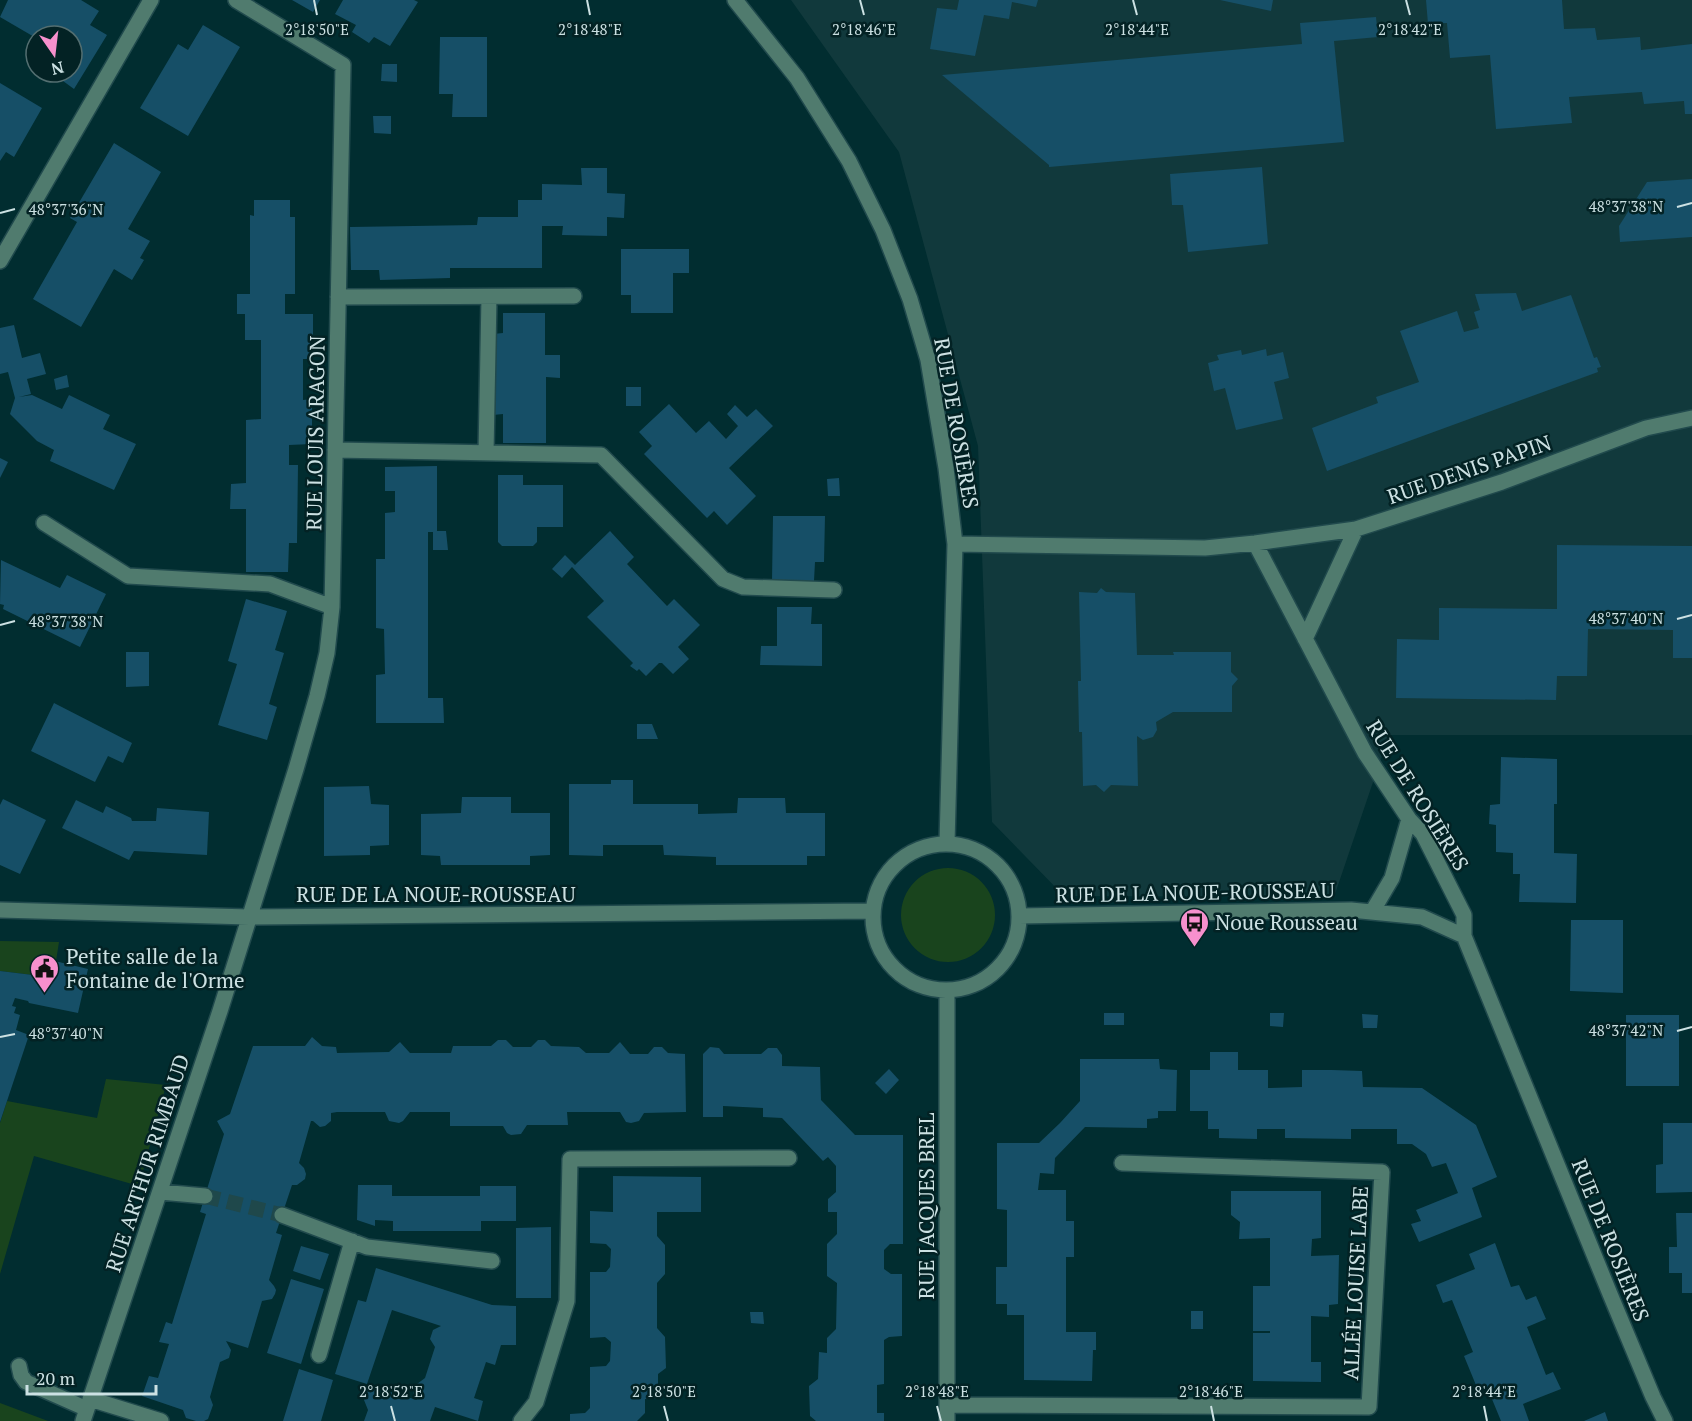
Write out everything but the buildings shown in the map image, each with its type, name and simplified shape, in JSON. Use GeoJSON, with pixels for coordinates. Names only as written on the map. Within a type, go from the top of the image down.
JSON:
{"type":"FeatureCollection","features":[{"type":"Feature","properties":{"kind":"street"},"geometry":{"type":"LineString","coordinates":[[0,261],[151,0]]}},
{"type":"Feature","properties":{"kind":"street","name":"RUE LOUIS ARAGON"},"geometry":{"type":"LineString","coordinates":[[236,0],[343,64],[332,607],[327,653],[296,769],[249,917]]}},
{"type":"Feature","properties":{"kind":"street","name":"RUE DE ROSIÈRES"},"geometry":{"type":"LineString","coordinates":[[735,0],[797,78],[849,161],[883,230],[910,299],[928,360],[946,468],[955,544],[947,843]]}},
{"type":"Feature","properties":{"kind":"street"},"geometry":{"type":"LineString","coordinates":[[338,297],[574,296]]}},
{"type":"Feature","properties":{"kind":"street"},"geometry":{"type":"LineString","coordinates":[[486,453],[489,297]]}},
{"type":"Feature","properties":{"kind":"street","name":"RUE DENIS PAPIN"},"geometry":{"type":"LineString","coordinates":[[1255,543],[1356,529],[1502,482],[1646,428],[1692,418]]}},
{"type":"Feature","properties":{"kind":"street"},"geometry":{"type":"LineString","coordinates":[[335,450],[602,455],[723,579],[743,587],[834,590]]}},
{"type":"Feature","properties":{"kind":"street"},"geometry":{"type":"LineString","coordinates":[[44,523],[128,576],[270,584],[332,607]]}},
{"type":"Feature","properties":{"kind":"street"},"geometry":{"type":"LineString","coordinates":[[1305,639],[1356,529]]}},
{"type":"Feature","properties":{"kind":"street"},"geometry":{"type":"LineString","coordinates":[[955,544],[1205,548],[1255,543]]}},
{"type":"Feature","properties":{"kind":"street","name":"RUE DE ROSIÈRES"},"geometry":{"type":"LineString","coordinates":[[1255,543],[1365,753],[1409,819],[1423,834],[1464,915],[1464,936],[1610,1294],[1665,1421]]}},
{"type":"Feature","properties":{"kind":"street"},"geometry":{"type":"LineString","coordinates":[[1372,912],[1392,878],[1409,819]]}},
{"type":"Feature","properties":{"kind":"street"},"geometry":{"type":"LineString","coordinates":[[947,843],[966,846],[983,854],[998,866],[1010,880],[1017,897],[1019,916],[1014,945],[999,969],[975,985],[947,990],[920,986],[897,972],[887,962],[875,938],[872,911],[876,893],[884,876],[896,863],[911,852],[947,843]]}},
{"type":"Feature","properties":{"kind":"street","name":"RUE DE LA NOUE-ROUSSEAU"},"geometry":{"type":"LineString","coordinates":[[0,910],[249,917],[872,911]]}},
{"type":"Feature","properties":{"kind":"street","name":"RUE DE LA NOUE-ROUSSEAU"},"geometry":{"type":"LineString","coordinates":[[1019,916],[1351,910],[1422,917],[1464,936]]}},
{"type":"Feature","properties":{"kind":"street","name":"RUE ARTHUR RIMBAUD"},"geometry":{"type":"LineString","coordinates":[[87,1410],[249,917]]}},
{"type":"Feature","properties":{"kind":"street","name":"RUE JACQUES BREL"},"geometry":{"type":"LineString","coordinates":[[946,1421],[947,990]]}},
{"type":"Feature","properties":{"kind":"street"},"geometry":{"type":"LineString","coordinates":[[521,1421],[536,1402],[567,1301],[570,1159],[789,1158]]}},
{"type":"Feature","properties":{"kind":"street","name":"ALLÉE LOUISE LABE"},"geometry":{"type":"LineString","coordinates":[[946,1405],[1335,1414],[1369,1407],[1382,1172],[1122,1162]]}},
{"type":"Feature","properties":{"kind":"street"},"geometry":{"type":"LineString","coordinates":[[160,1192],[205,1196]]}},
{"type":"Feature","properties":{"kind":"street"},"geometry":{"type":"LineString","coordinates":[[282,1215],[367,1247],[492,1261]]}},
{"type":"Feature","properties":{"kind":"street"},"geometry":{"type":"LineString","coordinates":[[319,1355],[352,1241]]}},
{"type":"Feature","properties":{"kind":"street"},"geometry":{"type":"LineString","coordinates":[[19,1366],[26,1382],[87,1410],[161,1421]]}},
{"type":"Feature","properties":{"kind":"shaded area"},"geometry":{"type":"Polygon","coordinates":[[[791,0],[1692,0],[1692,735],[1389,735],[1334,897],[1064,896],[992,822],[978,446],[899,152],[791,0]]]}},
{"type":"Feature","properties":{"kind":"green space"},"geometry":{"type":"Polygon","coordinates":[[[948,868],[966,872],[981,882],[991,897],[995,915],[991,933],[981,948],[966,958],[948,962],[930,958],[915,948],[905,933],[901,915],[905,897],[915,882],[930,872],[948,868]]]}},
{"type":"Feature","properties":{"kind":"green space"},"geometry":{"type":"Polygon","coordinates":[[[0,941],[59,942],[56,961],[38,958],[33,975],[0,971],[0,941]]]}},
{"type":"Feature","properties":{"kind":"green space"},"geometry":{"type":"Polygon","coordinates":[[[106,1079],[166,1085],[139,1186],[34,1156],[0,1274],[0,1123],[7,1101],[97,1118],[106,1079]]]}},
{"type":"Feature","properties":{"kind":"green space"},"geometry":{"type":"Polygon","coordinates":[[[0,1403],[48,1421],[0,1421],[0,1403]]]}},
{"type":"Feature","properties":{"kind":"tunnel"},"geometry":{"type":"LineString","coordinates":[[205,1196],[282,1215]]}},
{"type":"Feature","properties":{"kind":"place","name":"Noue Rousseau"},"geometry":{"type":"Point","coordinates":[1194,948]}},
{"type":"Feature","properties":{"kind":"place","name":"Petite salle de la Fontaine de l'Orme"},"geometry":{"type":"Point","coordinates":[45,994]}}]}
